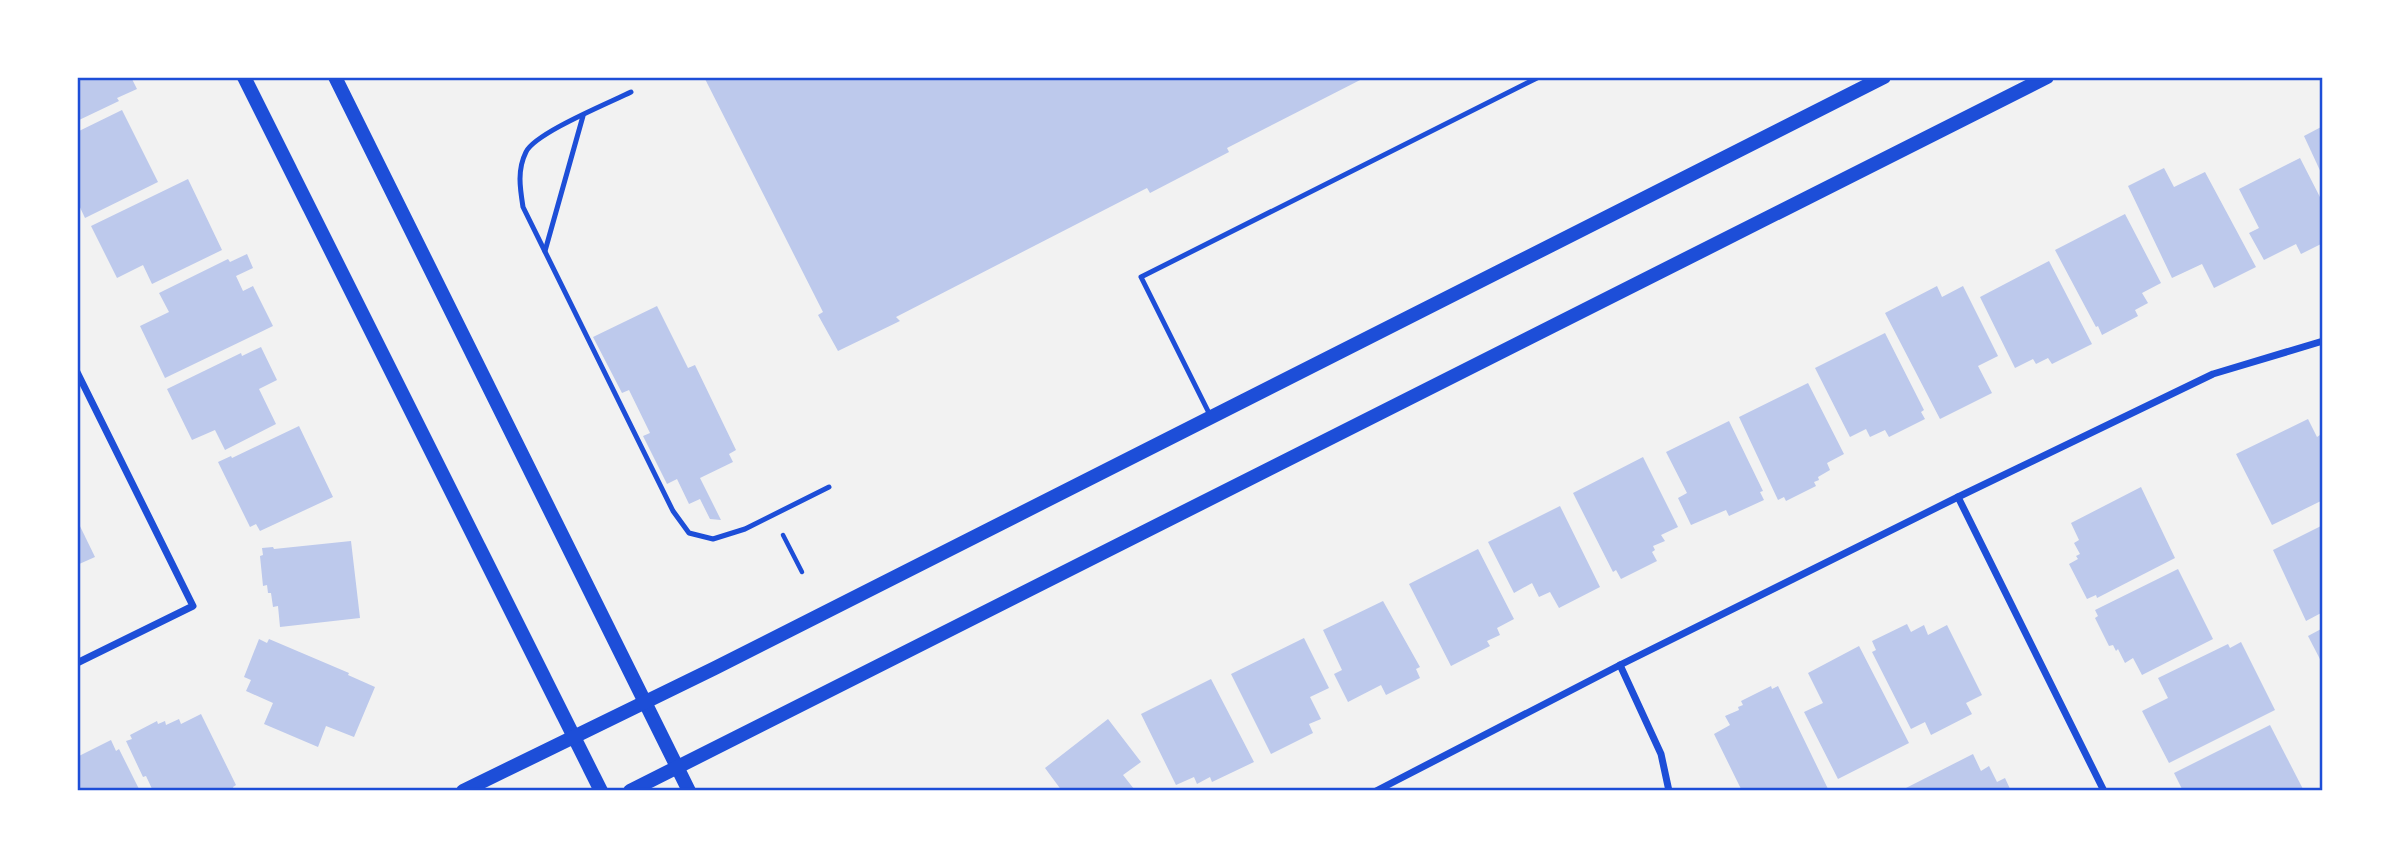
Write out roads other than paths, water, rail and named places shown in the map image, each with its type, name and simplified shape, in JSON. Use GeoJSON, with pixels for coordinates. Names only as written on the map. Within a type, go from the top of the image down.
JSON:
{"type":"FeatureCollection","features":[{"type":"Feature","properties":{"kind":"main road"},"geometry":{"type":"LineString","coordinates":[[244,77],[601,791]]}},
{"type":"Feature","properties":{"kind":"main road"},"geometry":{"type":"LineString","coordinates":[[335,77],[689,791]]}},
{"type":"Feature","properties":{"kind":"main road"},"geometry":{"type":"LineString","coordinates":[[463,791],[645,702],[1884,77]]}},
{"type":"Feature","properties":{"kind":"main road"},"geometry":{"type":"LineString","coordinates":[[630,791],[2048,77]]}},
{"type":"Feature","properties":{"kind":"street"},"geometry":{"type":"LineString","coordinates":[[1376,791],[1620,665],[2213,374],[2323,341]]}},
{"type":"Feature","properties":{"kind":"street"},"geometry":{"type":"LineString","coordinates":[[77,372],[193,606],[77,663]]}},
{"type":"Feature","properties":{"kind":"street"},"geometry":{"type":"LineString","coordinates":[[1958,497],[2105,791]]}},
{"type":"Feature","properties":{"kind":"street"},"geometry":{"type":"LineString","coordinates":[[1620,665],[1661,754],[1668,791]]}},
{"type":"Feature","properties":{"kind":"lane"},"geometry":{"type":"LineString","coordinates":[[1211,417],[1141,278],[1539,77]]}},
{"type":"Feature","properties":{"kind":"lane"},"geometry":{"type":"LineString","coordinates":[[631,92],[547,134],[526,150],[518,177],[523,206],[673,511],[689,533],[713,539],[746,529],[829,487]]}},
{"type":"Feature","properties":{"kind":"lane"},"geometry":{"type":"LineString","coordinates":[[545,252],[583,116]]}}]}
